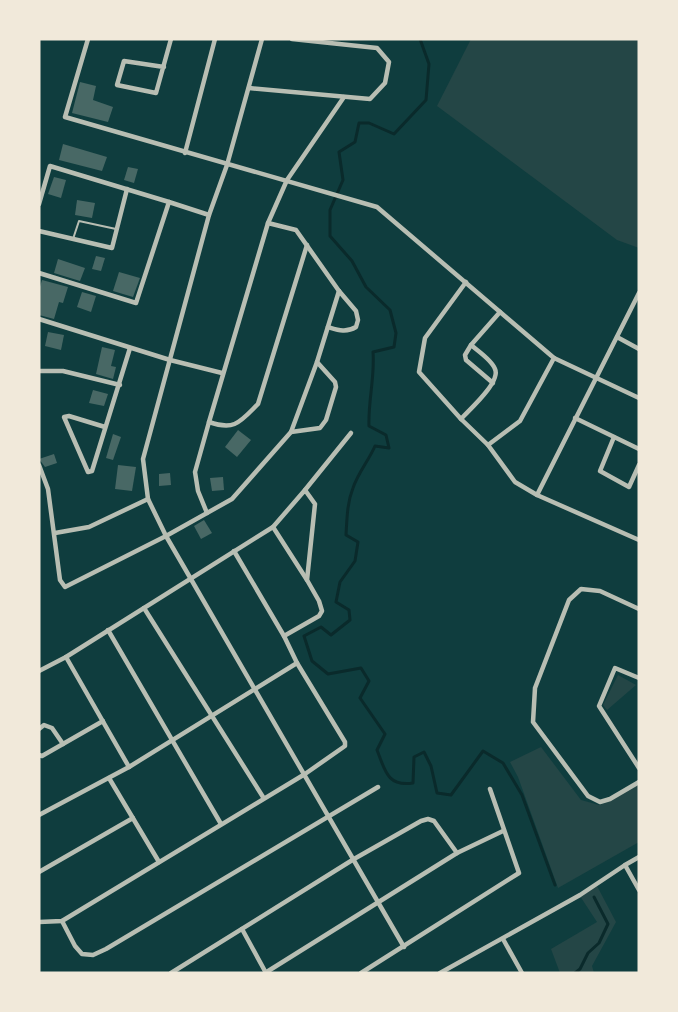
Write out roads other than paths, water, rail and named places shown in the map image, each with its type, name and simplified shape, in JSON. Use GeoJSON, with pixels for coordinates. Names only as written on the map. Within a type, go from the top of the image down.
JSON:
{"type":"FeatureCollection","features":[{"type":"Feature","properties":{"kind":"street"},"geometry":{"type":"LineString","coordinates":[[88,39],[65,117],[377,207],[554,358],[639,398]]}},
{"type":"Feature","properties":{"kind":"street"},"geometry":{"type":"LineString","coordinates":[[164,67],[124,61],[117,85],[156,93],[164,67],[171,39]]}},
{"type":"Feature","properties":{"kind":"street"},"geometry":{"type":"LineString","coordinates":[[185,153],[215,39]]}},
{"type":"Feature","properties":{"kind":"street"},"geometry":{"type":"LineString","coordinates":[[262,39],[227,165],[210,215],[143,459],[148,498],[166,536],[404,947]]}},
{"type":"Feature","properties":{"kind":"street"},"geometry":{"type":"LineString","coordinates":[[249,87],[370,99],[385,83],[389,62],[377,48],[292,39]]}},
{"type":"Feature","properties":{"kind":"street"},"geometry":{"type":"LineString","coordinates":[[207,513],[198,491],[195,472],[222,373],[268,223],[287,180],[344,98]]}},
{"type":"Feature","properties":{"kind":"street"},"geometry":{"type":"LineString","coordinates":[[39,204],[50,166],[210,215]]}},
{"type":"Feature","properties":{"kind":"street"},"geometry":{"type":"LineString","coordinates":[[39,231],[112,248],[127,189]]}},
{"type":"Feature","properties":{"kind":"street"},"geometry":{"type":"LineString","coordinates":[[39,273],[136,303],[169,202]]}},
{"type":"Feature","properties":{"kind":"street"},"geometry":{"type":"LineString","coordinates":[[268,223],[296,230],[356,311],[358,320],[356,327],[350,331],[344,332],[328,327]]}},
{"type":"Feature","properties":{"kind":"street"},"geometry":{"type":"LineString","coordinates":[[208,422],[230,427],[240,422],[258,404],[307,245]]}},
{"type":"Feature","properties":{"kind":"street"},"geometry":{"type":"LineString","coordinates":[[466,282],[425,338],[420,372],[461,419],[488,445],[515,482],[537,495],[639,540]]}},
{"type":"Feature","properties":{"kind":"street"},"geometry":{"type":"LineString","coordinates":[[39,465],[48,489],[60,580],[65,587],[166,536],[232,499],[291,432],[317,362],[339,291]]}},
{"type":"Feature","properties":{"kind":"street"},"geometry":{"type":"LineString","coordinates":[[537,495],[639,293]]}},
{"type":"Feature","properties":{"kind":"street"},"geometry":{"type":"LineString","coordinates":[[493,383],[466,360],[465,355],[500,312]]}},
{"type":"Feature","properties":{"kind":"street"},"geometry":{"type":"LineString","coordinates":[[39,319],[170,360],[222,373]]}},
{"type":"Feature","properties":{"kind":"street"},"geometry":{"type":"LineString","coordinates":[[616,337],[639,348]]}},
{"type":"Feature","properties":{"kind":"street"},"geometry":{"type":"LineString","coordinates":[[461,419],[493,383],[497,374],[495,367],[471,345]]}},
{"type":"Feature","properties":{"kind":"street"},"geometry":{"type":"LineString","coordinates":[[105,427],[69,416],[64,417],[88,472],[92,471],[130,348]]}},
{"type":"Feature","properties":{"kind":"street"},"geometry":{"type":"LineString","coordinates":[[488,445],[519,421],[554,358]]}},
{"type":"Feature","properties":{"kind":"street"},"geometry":{"type":"LineString","coordinates":[[291,432],[320,428],[326,420],[336,387],[335,382],[317,362]]}},
{"type":"Feature","properties":{"kind":"street"},"geometry":{"type":"LineString","coordinates":[[39,371],[63,371],[120,384]]}},
{"type":"Feature","properties":{"kind":"street"},"geometry":{"type":"LineString","coordinates":[[575,418],[639,449]]}},
{"type":"Feature","properties":{"kind":"street"},"geometry":{"type":"LineString","coordinates":[[39,671],[66,657],[273,527],[351,433]]}},
{"type":"Feature","properties":{"kind":"street"},"geometry":{"type":"LineString","coordinates":[[614,437],[600,471],[629,487],[639,465]]}},
{"type":"Feature","properties":{"kind":"street"},"geometry":{"type":"LineString","coordinates":[[305,490],[315,504],[307,580]]}},
{"type":"Feature","properties":{"kind":"street"},"geometry":{"type":"LineString","coordinates":[[55,533],[89,527],[148,498]]}},
{"type":"Feature","properties":{"kind":"street"},"geometry":{"type":"LineString","coordinates":[[273,527],[307,580],[322,611],[319,616],[284,636]]}},
{"type":"Feature","properties":{"kind":"street"},"geometry":{"type":"LineString","coordinates":[[39,922],[62,921],[262,797],[304,774],[345,746],[345,741],[297,663],[284,636],[234,551]]}},
{"type":"Feature","properties":{"kind":"street"},"geometry":{"type":"LineString","coordinates":[[639,609],[600,591],[581,589],[569,600],[535,688],[533,722],[588,796],[600,802],[639,783]]}},
{"type":"Feature","properties":{"kind":"street"},"geometry":{"type":"LineString","coordinates":[[144,608],[262,797]]}},
{"type":"Feature","properties":{"kind":"street"},"geometry":{"type":"LineString","coordinates":[[108,630],[221,824]]}},
{"type":"Feature","properties":{"kind":"street"},"geometry":{"type":"LineString","coordinates":[[66,657],[129,767]]}},
{"type":"Feature","properties":{"kind":"street"},"geometry":{"type":"LineString","coordinates":[[39,815],[129,767],[297,663]]}},
{"type":"Feature","properties":{"kind":"street"},"geometry":{"type":"LineString","coordinates":[[639,678],[615,668],[599,706],[639,768]]}},
{"type":"Feature","properties":{"kind":"street"},"geometry":{"type":"LineString","coordinates":[[39,755],[42,756],[103,721]]}},
{"type":"Feature","properties":{"kind":"street"},"geometry":{"type":"LineString","coordinates":[[39,729],[44,725],[52,728],[63,744]]}},
{"type":"Feature","properties":{"kind":"street"},"geometry":{"type":"LineString","coordinates":[[109,778],[159,862]]}},
{"type":"Feature","properties":{"kind":"street"},"geometry":{"type":"LineString","coordinates":[[62,921],[75,946],[82,954],[93,955],[378,787]]}},
{"type":"Feature","properties":{"kind":"street"},"geometry":{"type":"LineString","coordinates":[[361,973],[519,873],[490,789]]}},
{"type":"Feature","properties":{"kind":"street"},"geometry":{"type":"LineString","coordinates":[[39,872],[133,818]]}},
{"type":"Feature","properties":{"kind":"street"},"geometry":{"type":"LineString","coordinates":[[171,973],[354,859],[421,821],[428,819],[434,821],[457,853]]}},
{"type":"Feature","properties":{"kind":"street"},"geometry":{"type":"LineString","coordinates":[[242,929],[265,973],[457,853],[503,831]]}},
{"type":"Feature","properties":{"kind":"street"},"geometry":{"type":"LineString","coordinates":[[440,973],[449,971],[639,857]]}},
{"type":"Feature","properties":{"kind":"street"},"geometry":{"type":"LineString","coordinates":[[625,866],[639,890]]}},
{"type":"Feature","properties":{"kind":"street"},"geometry":{"type":"LineString","coordinates":[[503,939],[522,973]]}},
{"type":"Feature","properties":{"kind":"lane"},"geometry":{"type":"LineString","coordinates":[[73,239],[79,221],[116,229]]}},
{"type":"Feature","properties":{"kind":"waterway"},"geometry":{"type":"LineString","coordinates":[[420,39],[429,64],[426,100],[394,134],[369,123],[359,123],[355,142],[339,152],[343,180],[330,210],[330,236],[352,261],[366,287],[390,310],[396,333],[394,347],[373,352],[369,407],[369,426],[386,435],[389,448],[375,446],[358,477],[350,499],[346,535],[358,542],[355,561],[340,582],[336,602],[349,610],[350,620],[331,635],[321,627],[304,636],[312,661],[328,674],[361,668],[369,681],[360,698],[385,734],[377,750],[392,780],[404,784],[413,783],[414,757],[424,752],[431,766],[437,793],[451,795],[483,751],[503,763],[522,795],[555,885]]}},
{"type":"Feature","properties":{"kind":"waterway"},"geometry":{"type":"LineString","coordinates":[[575,973],[580,969],[588,953],[599,943],[608,924],[594,897]]}}]}
